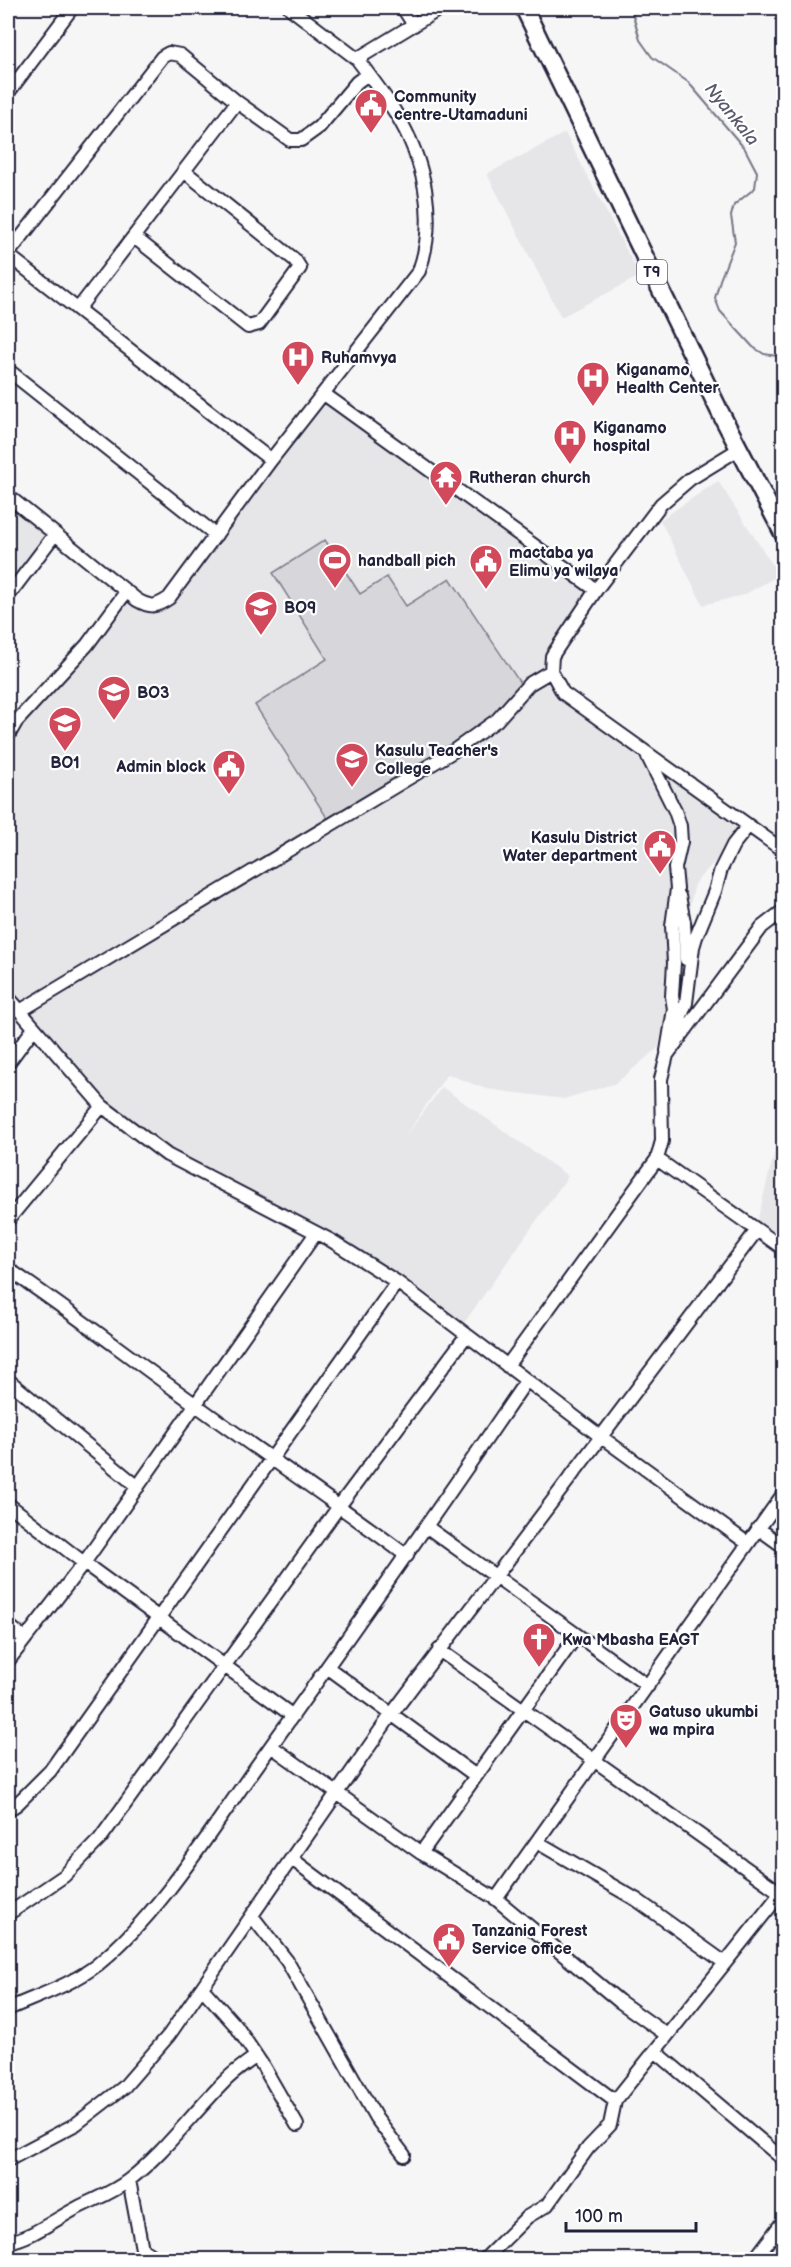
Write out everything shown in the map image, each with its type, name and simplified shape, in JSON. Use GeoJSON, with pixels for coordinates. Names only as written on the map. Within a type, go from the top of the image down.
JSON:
{"type":"FeatureCollection","features":[{"type":"Feature","properties":{"kind":"highway","name":"T9"},"geometry":{"type":"LineString","coordinates":[[524,8],[783,535]]}},
{"type":"Feature","properties":{"kind":"street"},"geometry":{"type":"LineString","coordinates":[[8,93],[72,8]]}},
{"type":"Feature","properties":{"kind":"street"},"geometry":{"type":"LineString","coordinates":[[8,496],[126,592],[149,607],[157,606],[169,598],[271,460],[419,271],[426,251],[428,203],[419,160],[396,112],[357,59],[290,8]]}},
{"type":"Feature","properties":{"kind":"street"},"geometry":{"type":"LineString","coordinates":[[403,8],[414,25]]}},
{"type":"Feature","properties":{"kind":"street"},"geometry":{"type":"LineString","coordinates":[[357,59],[441,8]]}},
{"type":"Feature","properties":{"kind":"street"},"geometry":{"type":"LineString","coordinates":[[271,460],[8,254],[162,57],[169,53],[180,55],[237,102],[290,140],[301,140],[319,127],[357,82],[368,74]]}},
{"type":"Feature","properties":{"kind":"street"},"geometry":{"type":"LineString","coordinates":[[78,309],[237,102]]}},
{"type":"Feature","properties":{"kind":"street"},"geometry":{"type":"LineString","coordinates":[[134,237],[248,327],[259,324],[300,268],[296,260],[184,171]]}},
{"type":"Feature","properties":{"kind":"street"},"geometry":{"type":"LineString","coordinates":[[8,370],[216,534]]}},
{"type":"Feature","properties":{"kind":"street"},"geometry":{"type":"LineString","coordinates":[[324,394],[596,590]]}},
{"type":"Feature","properties":{"kind":"street"},"geometry":{"type":"LineString","coordinates":[[739,449],[690,479],[661,504],[596,590],[552,656],[551,671],[563,693],[783,851]]}},
{"type":"Feature","properties":{"kind":"street"},"geometry":{"type":"LineString","coordinates":[[8,596],[55,534]]}},
{"type":"Feature","properties":{"kind":"street"},"geometry":{"type":"LineString","coordinates":[[8,736],[12,719],[87,645],[126,592]]}},
{"type":"Feature","properties":{"kind":"street"},"geometry":{"type":"LineString","coordinates":[[20,1011],[452,752],[497,720],[529,684],[551,671]]}},
{"type":"Feature","properties":{"kind":"street"},"geometry":{"type":"LineString","coordinates":[[644,751],[654,765],[680,826],[681,842],[675,868],[684,922],[686,959],[690,971]]}},
{"type":"Feature","properties":{"kind":"street"},"geometry":{"type":"LineString","coordinates":[[668,1049],[686,1003],[693,947],[722,869],[733,845],[748,826]]}},
{"type":"Feature","properties":{"kind":"street"},"geometry":{"type":"LineString","coordinates":[[507,1366],[657,1159],[662,1141],[661,1079],[674,1009],[672,926],[677,889]]}},
{"type":"Feature","properties":{"kind":"street"},"geometry":{"type":"LineString","coordinates":[[668,1049],[762,927],[783,910]]}},
{"type":"Feature","properties":{"kind":"street"},"geometry":{"type":"LineString","coordinates":[[8,997],[102,1106],[167,1155],[332,1241],[397,1282],[526,1381],[747,1543]]}},
{"type":"Feature","properties":{"kind":"street"},"geometry":{"type":"LineString","coordinates":[[8,1063],[34,1028]]}},
{"type":"Feature","properties":{"kind":"street"},"geometry":{"type":"LineString","coordinates":[[8,1220],[102,1106]]}},
{"type":"Feature","properties":{"kind":"street"},"geometry":{"type":"LineString","coordinates":[[657,1159],[783,1249]]}},
{"type":"Feature","properties":{"kind":"street"},"geometry":{"type":"LineString","coordinates":[[8,2160],[76,2124],[124,2087],[169,2035],[391,1715],[757,1230]]}},
{"type":"Feature","properties":{"kind":"street"},"geometry":{"type":"LineString","coordinates":[[8,1661],[84,1563],[316,1233]]}},
{"type":"Feature","properties":{"kind":"street"},"geometry":{"type":"LineString","coordinates":[[8,1269],[195,1405],[340,1505],[407,1556]]}},
{"type":"Feature","properties":{"kind":"street"},"geometry":{"type":"LineString","coordinates":[[8,1810],[50,1771],[397,1282]]}},
{"type":"Feature","properties":{"kind":"street"},"geometry":{"type":"LineString","coordinates":[[8,1914],[64,1876],[100,1839],[340,1505],[466,1335]]}},
{"type":"Feature","properties":{"kind":"street"},"geometry":{"type":"LineString","coordinates":[[8,1380],[138,1486]]}},
{"type":"Feature","properties":{"kind":"street"},"geometry":{"type":"LineString","coordinates":[[8,2009],[60,1987],[95,1966],[125,1940],[175,1880],[407,1556],[526,1381]]}},
{"type":"Feature","properties":{"kind":"street"},"geometry":{"type":"LineString","coordinates":[[496,1899],[783,1493]]}},
{"type":"Feature","properties":{"kind":"street"},"geometry":{"type":"LineString","coordinates":[[8,1504],[84,1563],[293,1716]]}},
{"type":"Feature","properties":{"kind":"street"},"geometry":{"type":"LineString","coordinates":[[427,1527],[648,1686]]}},
{"type":"Feature","properties":{"kind":"street"},"geometry":{"type":"LineString","coordinates":[[758,1528],[783,1547]]}},
{"type":"Feature","properties":{"kind":"street"},"geometry":{"type":"LineString","coordinates":[[8,1625],[25,1639]]}},
{"type":"Feature","properties":{"kind":"street"},"geometry":{"type":"LineString","coordinates":[[421,1853],[578,1635]]}},
{"type":"Feature","properties":{"kind":"street"},"geometry":{"type":"LineString","coordinates":[[439,1650],[782,1891],[615,2101],[610,2125],[588,2148],[547,2205],[527,2217],[484,2259]]}},
{"type":"Feature","properties":{"kind":"street"},"geometry":{"type":"LineString","coordinates":[[327,1667],[476,1776]]}},
{"type":"Feature","properties":{"kind":"street"},"geometry":{"type":"LineString","coordinates":[[271,1746],[421,1853],[496,1899],[618,2001],[667,2035]]}},
{"type":"Feature","properties":{"kind":"street"},"geometry":{"type":"LineString","coordinates":[[537,1842],[637,1900],[725,1963]]}},
{"type":"Feature","properties":{"kind":"street"},"geometry":{"type":"LineString","coordinates":[[292,1859],[615,2101]]}},
{"type":"Feature","properties":{"kind":"street"},"geometry":{"type":"LineString","coordinates":[[252,1916],[287,1960],[376,2118],[404,2155]]}},
{"type":"Feature","properties":{"kind":"street"},"geometry":{"type":"LineString","coordinates":[[202,1988],[236,2026],[297,2125]]}},
{"type":"Feature","properties":{"kind":"street"},"geometry":{"type":"LineString","coordinates":[[654,2050],[783,2160]]}},
{"type":"Feature","properties":{"kind":"street"},"geometry":{"type":"LineString","coordinates":[[8,2242],[44,2227],[76,2208],[105,2196],[129,2180],[186,2124],[225,2080],[256,2056]]}},
{"type":"Feature","properties":{"kind":"street"},"geometry":{"type":"LineString","coordinates":[[129,2180],[142,2249],[151,2258]]}},
{"type":"Feature","properties":{"kind":"street"},"geometry":{"type":"LineString","coordinates":[[754,2259],[783,2220]]}},
{"type":"Feature","properties":{"kind":"shaded area"},"geometry":{"type":"Polygon","coordinates":[[[565,133],[640,276],[561,317],[487,174],[565,133]]]}},
{"type":"Feature","properties":{"kind":"shaded area","name":"Kasulu Teacher's College"},"geometry":{"type":"Polygon","coordinates":[[[323,394],[596,589],[552,656],[563,692],[748,825],[695,883],[658,1048],[616,1083],[564,1099],[486,1089],[447,1074],[403,1140],[442,1087],[568,1176],[459,1330],[397,1282],[167,1154],[102,1105],[8,997],[8,735],[126,591],[157,605],[323,394]]]}},
{"type":"Feature","properties":{"kind":"shaded area"},"geometry":{"type":"Polygon","coordinates":[[[718,481],[779,575],[744,595],[703,605],[660,520],[718,481]]]}},
{"type":"Feature","properties":{"kind":"shaded area"},"geometry":{"type":"Polygon","coordinates":[[[8,498],[53,535],[8,593],[8,498]]]}},
{"type":"Feature","properties":{"kind":"shaded area"},"geometry":{"type":"Polygon","coordinates":[[[325,540],[360,594],[387,577],[406,606],[450,578],[524,689],[500,717],[331,824],[255,705],[327,659],[273,573],[325,540]]]}},
{"type":"Feature","properties":{"kind":"shaded area"},"geometry":{"type":"Polygon","coordinates":[[[783,1118],[783,1240],[757,1222],[783,1118]]]}},
{"type":"Feature","properties":{"kind":"waterway","name":"Nyankala"},"geometry":{"type":"LineString","coordinates":[[631,8],[640,40],[652,57],[688,82],[745,149],[757,172],[755,188],[734,205],[731,216],[735,242],[715,298],[720,311],[753,347],[764,354],[784,357]]}},
{"type":"Feature","properties":{"kind":"place","name":"Community centre-Utamaduni"},"geometry":{"type":"Point","coordinates":[371,134]}},
{"type":"Feature","properties":{"kind":"place","name":"Ruhamvya"},"geometry":{"type":"Point","coordinates":[298,386]}},
{"type":"Feature","properties":{"kind":"place","name":"Kiganamo Health Center"},"geometry":{"type":"Point","coordinates":[593,407]}},
{"type":"Feature","properties":{"kind":"place","name":"Kiganamo hospital"},"geometry":{"type":"Point","coordinates":[570,465]}},
{"type":"Feature","properties":{"kind":"place","name":"Rutheran church"},"geometry":{"type":"Point","coordinates":[446,506]}},
{"type":"Feature","properties":{"kind":"place","name":"handball pich"},"geometry":{"type":"Point","coordinates":[335,589]}},
{"type":"Feature","properties":{"kind":"place","name":"mactaba ya Elimu ya wilaya"},"geometry":{"type":"Point","coordinates":[486,590]}},
{"type":"Feature","properties":{"kind":"place","name":"BO9"},"geometry":{"type":"Point","coordinates":[261,636]}},
{"type":"Feature","properties":{"kind":"place","name":"BO3"},"geometry":{"type":"Point","coordinates":[114,721]}},
{"type":"Feature","properties":{"kind":"place","name":"BO1"},"geometry":{"type":"Point","coordinates":[65,752]}},
{"type":"Feature","properties":{"kind":"place","name":"Kasulu Teacher's College"},"geometry":{"type":"Point","coordinates":[352,788]}},
{"type":"Feature","properties":{"kind":"place","name":"Admin block"},"geometry":{"type":"Point","coordinates":[229,795]}},
{"type":"Feature","properties":{"kind":"place","name":"Kasulu District Water department"},"geometry":{"type":"Point","coordinates":[660,875]}},
{"type":"Feature","properties":{"kind":"place","name":"Kwa Mbasha EAGT"},"geometry":{"type":"Point","coordinates":[539,1668]}},
{"type":"Feature","properties":{"kind":"place","name":"Gatuso ukumbi wa mpira"},"geometry":{"type":"Point","coordinates":[626,1749]}},
{"type":"Feature","properties":{"kind":"place","name":"Tanzania Forest Service office"},"geometry":{"type":"Point","coordinates":[449,1968]}}]}
